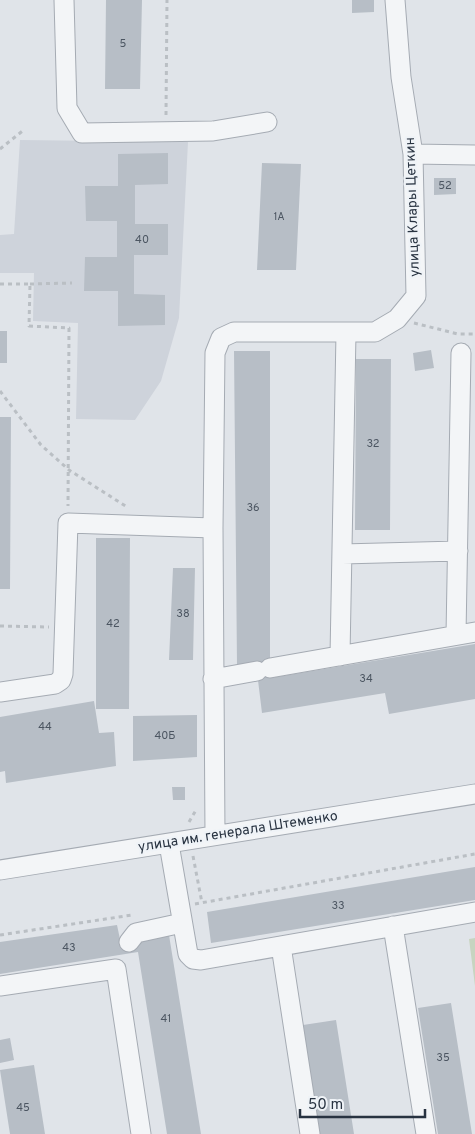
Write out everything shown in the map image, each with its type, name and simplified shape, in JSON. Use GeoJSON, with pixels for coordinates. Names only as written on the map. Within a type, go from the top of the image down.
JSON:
{"type":"FeatureCollection","features":[{"type":"Feature","properties":{"kind":"street"},"geometry":{"type":"LineString","coordinates":[[64,0],[67,108],[82,133],[213,131],[267,122]]}},
{"type":"Feature","properties":{"kind":"street","name":"улица Клары Цеткин"},"geometry":{"type":"LineString","coordinates":[[215,835],[213,528],[215,353],[221,338],[234,332],[375,332],[397,319],[416,296],[413,154],[401,77],[395,0]]}},
{"type":"Feature","properties":{"kind":"street"},"geometry":{"type":"LineString","coordinates":[[413,154],[475,155]]}},
{"type":"Feature","properties":{"kind":"street"},"geometry":{"type":"LineString","coordinates":[[340,656],[346,333]]}},
{"type":"Feature","properties":{"kind":"street"},"geometry":{"type":"LineString","coordinates":[[456,635],[461,353]]}},
{"type":"Feature","properties":{"kind":"street"},"geometry":{"type":"LineString","coordinates":[[0,692],[55,684],[61,680],[63,674],[68,523],[213,528]]}},
{"type":"Feature","properties":{"kind":"street"},"geometry":{"type":"LineString","coordinates":[[342,554],[458,551]]}},
{"type":"Feature","properties":{"kind":"street"},"geometry":{"type":"LineString","coordinates":[[213,679],[475,632]]}},
{"type":"Feature","properties":{"kind":"street","name":"улица им. генерала Штеменко"},"geometry":{"type":"LineString","coordinates":[[0,870],[475,794]]}},
{"type":"Feature","properties":{"kind":"street"},"geometry":{"type":"LineString","coordinates":[[169,844],[188,954],[193,959],[201,960],[475,912]]}},
{"type":"Feature","properties":{"kind":"street"},"geometry":{"type":"LineString","coordinates":[[0,986],[116,969],[125,961],[136,933],[180,915]]}},
{"type":"Feature","properties":{"kind":"street"},"geometry":{"type":"LineString","coordinates":[[393,926],[426,1134]]}},
{"type":"Feature","properties":{"kind":"street"},"geometry":{"type":"LineString","coordinates":[[280,946],[310,1134]]}},
{"type":"Feature","properties":{"kind":"street"},"geometry":{"type":"LineString","coordinates":[[116,969],[141,1134]]}},
{"type":"Feature","properties":{"kind":"path"},"geometry":{"type":"LineString","coordinates":[[166,133],[167,0]]}},
{"type":"Feature","properties":{"kind":"path"},"geometry":{"type":"LineString","coordinates":[[0,149],[25,129]]}},
{"type":"Feature","properties":{"kind":"path"},"geometry":{"type":"LineString","coordinates":[[0,284],[72,283]]}},
{"type":"Feature","properties":{"kind":"path"},"geometry":{"type":"LineString","coordinates":[[30,284],[29,326],[69,328],[68,523]]}},
{"type":"Feature","properties":{"kind":"path"},"geometry":{"type":"LineString","coordinates":[[397,319],[458,334],[475,334]]}},
{"type":"Feature","properties":{"kind":"path"},"geometry":{"type":"LineString","coordinates":[[0,391],[41,445],[69,470],[133,511]]}},
{"type":"Feature","properties":{"kind":"path"},"geometry":{"type":"LineString","coordinates":[[0,626],[64,627]]}},
{"type":"Feature","properties":{"kind":"path"},"geometry":{"type":"LineString","coordinates":[[180,915],[475,854]]}},
{"type":"Feature","properties":{"kind":"path"},"geometry":{"type":"LineString","coordinates":[[0,935],[142,913]]}},
{"type":"Feature","properties":{"kind":"shaded area"},"geometry":{"type":"Polygon","coordinates":[[[20,140],[188,142],[179,318],[161,381],[135,420],[76,419],[78,323],[33,321],[34,273],[0,273],[0,235],[14,234],[20,140]]]}},
{"type":"Feature","properties":{"kind":"green space"},"geometry":{"type":"Polygon","coordinates":[[[475,938],[475,986],[469,939],[475,938]]]}},
{"type":"Feature","properties":{"kind":"building"},"geometry":{"type":"Polygon","coordinates":[[[106,0],[142,0],[140,89],[105,89],[106,0]]]}},
{"type":"Feature","properties":{"kind":"building"},"geometry":{"type":"Polygon","coordinates":[[[352,0],[374,0],[374,12],[352,13],[352,0]]]}},
{"type":"Feature","properties":{"kind":"building"},"geometry":{"type":"Polygon","coordinates":[[[168,153],[168,184],[135,185],[135,224],[168,224],[168,255],[134,255],[134,294],[165,295],[165,325],[118,326],[118,291],[84,291],[85,257],[117,257],[117,221],[86,221],[85,186],[118,186],[118,154],[168,153]]]}},
{"type":"Feature","properties":{"kind":"building"},"geometry":{"type":"Polygon","coordinates":[[[262,163],[301,164],[296,270],[257,270],[262,163]]]}},
{"type":"Feature","properties":{"kind":"building"},"geometry":{"type":"Polygon","coordinates":[[[434,178],[456,178],[456,194],[434,195],[434,178]]]}},
{"type":"Feature","properties":{"kind":"building"},"geometry":{"type":"Polygon","coordinates":[[[0,331],[7,331],[7,363],[0,363],[0,331]]]}},
{"type":"Feature","properties":{"kind":"building"},"geometry":{"type":"Polygon","coordinates":[[[431,350],[434,368],[415,371],[413,353],[431,350]]]}},
{"type":"Feature","properties":{"kind":"building"},"geometry":{"type":"Polygon","coordinates":[[[234,351],[270,351],[270,678],[475,644],[475,699],[389,714],[385,693],[262,713],[256,664],[237,664],[234,351]]]}},
{"type":"Feature","properties":{"kind":"building"},"geometry":{"type":"Polygon","coordinates":[[[356,359],[391,359],[390,530],[355,530],[356,359]]]}},
{"type":"Feature","properties":{"kind":"building"},"geometry":{"type":"Polygon","coordinates":[[[0,417],[11,417],[10,589],[0,589],[0,417]]]}},
{"type":"Feature","properties":{"kind":"building"},"geometry":{"type":"Polygon","coordinates":[[[96,538],[130,538],[129,709],[96,709],[96,538]]]}},
{"type":"Feature","properties":{"kind":"building"},"geometry":{"type":"Polygon","coordinates":[[[173,568],[195,568],[193,660],[169,660],[173,568]]]}},
{"type":"Feature","properties":{"kind":"building"},"geometry":{"type":"Polygon","coordinates":[[[94,701],[99,733],[114,732],[116,766],[6,783],[5,771],[0,772],[0,717],[94,701]]]}},
{"type":"Feature","properties":{"kind":"building"},"geometry":{"type":"Polygon","coordinates":[[[197,715],[197,757],[133,761],[133,716],[197,715]]]}},
{"type":"Feature","properties":{"kind":"building"},"geometry":{"type":"Polygon","coordinates":[[[172,787],[185,787],[185,800],[173,800],[172,787]]]}},
{"type":"Feature","properties":{"kind":"building"},"geometry":{"type":"Polygon","coordinates":[[[475,867],[475,900],[211,943],[207,912],[475,867]]]}},
{"type":"Feature","properties":{"kind":"building"},"geometry":{"type":"Polygon","coordinates":[[[117,925],[121,944],[169,935],[201,1134],[167,1134],[138,952],[0,974],[0,942],[117,925]]]}},
{"type":"Feature","properties":{"kind":"building"},"geometry":{"type":"Polygon","coordinates":[[[451,1003],[472,1134],[438,1134],[418,1008],[451,1003]]]}},
{"type":"Feature","properties":{"kind":"building"},"geometry":{"type":"Polygon","coordinates":[[[336,1020],[354,1134],[320,1134],[310,1072],[303,1025],[336,1020]]]}},
{"type":"Feature","properties":{"kind":"building"},"geometry":{"type":"Polygon","coordinates":[[[10,1038],[14,1060],[0,1063],[0,1040],[10,1038]]]}},
{"type":"Feature","properties":{"kind":"building"},"geometry":{"type":"Polygon","coordinates":[[[34,1065],[45,1134],[10,1134],[0,1070],[34,1065]]]}}]}
